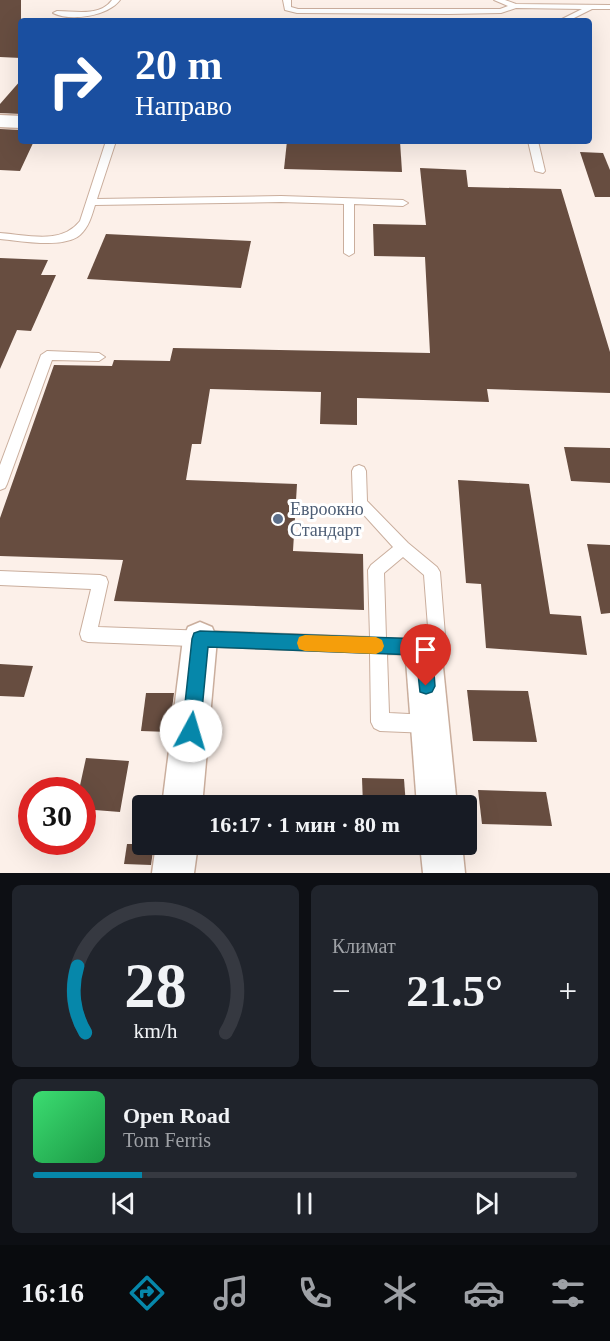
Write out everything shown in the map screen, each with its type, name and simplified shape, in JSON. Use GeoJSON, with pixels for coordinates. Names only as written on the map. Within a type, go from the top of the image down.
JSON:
{"type":"FeatureCollection","features":[{"type":"Feature","properties":{"kind":"street"},"geometry":{"type":"LineString","coordinates":[[0,121],[18,122]]}},
{"type":"Feature","properties":{"kind":"street"},"geometry":{"type":"LineString","coordinates":[[183,795],[200,639]]}},
{"type":"Feature","properties":{"kind":"street"},"geometry":{"type":"LineString","coordinates":[[423,648],[436,795]]}},
{"type":"Feature","properties":{"kind":"street"},"geometry":{"type":"LineString","coordinates":[[173,873],[175,855]]}},
{"type":"Feature","properties":{"kind":"street"},"geometry":{"type":"LineString","coordinates":[[442,855],[444,873]]}},
{"type":"Feature","properties":{"kind":"lane"},"geometry":{"type":"LineString","coordinates":[[57,13],[102,11],[113,6],[116,0]]}},
{"type":"Feature","properties":{"kind":"lane"},"geometry":{"type":"LineString","coordinates":[[287,0],[288,8],[297,11],[501,11],[515,6]]}},
{"type":"Feature","properties":{"kind":"lane"},"geometry":{"type":"LineString","coordinates":[[498,0],[515,6],[610,7]]}},
{"type":"Feature","properties":{"kind":"lane"},"geometry":{"type":"LineString","coordinates":[[568,18],[593,6]]}},
{"type":"Feature","properties":{"kind":"lane"},"geometry":{"type":"LineString","coordinates":[[0,236],[60,240],[76,233],[85,221],[110,144]]}},
{"type":"Feature","properties":{"kind":"lane"},"geometry":{"type":"LineString","coordinates":[[534,144],[540,171]]}},
{"type":"Feature","properties":{"kind":"lane"},"geometry":{"type":"LineString","coordinates":[[92,202],[349,201],[403,203]]}},
{"type":"Feature","properties":{"kind":"lane"},"geometry":{"type":"LineString","coordinates":[[349,201],[349,253]]}},
{"type":"Feature","properties":{"kind":"lane"},"geometry":{"type":"LineString","coordinates":[[0,484],[47,355],[99,357]]}},
{"type":"Feature","properties":{"kind":"lane"},"geometry":{"type":"LineString","coordinates":[[0,578],[100,582],[88,634],[438,648],[432,572],[403,548],[360,503],[359,471]]}},
{"type":"Feature","properties":{"kind":"lane"},"geometry":{"type":"LineString","coordinates":[[403,548],[376,570],[380,722],[429,724]]}},
{"type":"Feature","properties":{"kind":"building"},"geometry":{"type":"Polygon","coordinates":[[[0,0],[21,0],[21,18],[18,18],[18,58],[0,57],[0,0]]]}},
{"type":"Feature","properties":{"kind":"building"},"geometry":{"type":"Polygon","coordinates":[[[18,83],[18,114],[0,113],[0,104],[18,83]]]}},
{"type":"Feature","properties":{"kind":"building"},"geometry":{"type":"Polygon","coordinates":[[[0,129],[18,130],[18,144],[33,144],[20,171],[0,170],[0,129]]]}},
{"type":"Feature","properties":{"kind":"building"},"geometry":{"type":"Polygon","coordinates":[[[287,144],[400,144],[402,172],[284,169],[287,144]]]}},
{"type":"Feature","properties":{"kind":"building"},"geometry":{"type":"Polygon","coordinates":[[[580,152],[603,153],[610,170],[610,197],[595,197],[580,152]]]}},
{"type":"Feature","properties":{"kind":"building"},"geometry":{"type":"Polygon","coordinates":[[[420,168],[466,170],[468,187],[561,189],[610,352],[610,393],[487,389],[489,402],[357,398],[357,425],[320,424],[321,392],[210,389],[201,444],[192,444],[186,480],[297,484],[293,551],[363,554],[364,610],[114,601],[123,560],[0,556],[0,518],[54,365],[112,366],[114,360],[170,361],[173,348],[430,353],[425,257],[374,256],[373,224],[426,225],[420,168]]]}},
{"type":"Feature","properties":{"kind":"building"},"geometry":{"type":"Polygon","coordinates":[[[106,234],[251,241],[241,288],[87,279],[106,234]]]}},
{"type":"Feature","properties":{"kind":"building"},"geometry":{"type":"Polygon","coordinates":[[[0,258],[48,260],[41,275],[56,275],[31,331],[17,330],[0,369],[0,258]]]}},
{"type":"Feature","properties":{"kind":"building"},"geometry":{"type":"Polygon","coordinates":[[[564,447],[610,448],[610,483],[571,481],[564,447]]]}},
{"type":"Feature","properties":{"kind":"building"},"geometry":{"type":"Polygon","coordinates":[[[458,480],[529,484],[550,614],[581,616],[587,655],[486,648],[481,584],[466,583],[458,480]]]}},
{"type":"Feature","properties":{"kind":"building"},"geometry":{"type":"Polygon","coordinates":[[[587,544],[610,545],[610,613],[601,614],[587,544]]]}},
{"type":"Feature","properties":{"kind":"building"},"geometry":{"type":"Polygon","coordinates":[[[0,664],[33,666],[24,697],[0,696],[0,664]]]}},
{"type":"Feature","properties":{"kind":"building"},"geometry":{"type":"Polygon","coordinates":[[[467,690],[528,691],[537,742],[473,741],[467,690]]]}},
{"type":"Feature","properties":{"kind":"building"},"geometry":{"type":"Polygon","coordinates":[[[146,693],[174,693],[169,732],[141,731],[146,693]]]}},
{"type":"Feature","properties":{"kind":"building"},"geometry":{"type":"Polygon","coordinates":[[[86,758],[129,761],[120,812],[96,810],[96,777],[82,777],[86,758]]]}},
{"type":"Feature","properties":{"kind":"building"},"geometry":{"type":"Polygon","coordinates":[[[362,778],[404,779],[405,795],[363,795],[362,778]]]}},
{"type":"Feature","properties":{"kind":"building"},"geometry":{"type":"Polygon","coordinates":[[[478,790],[546,792],[552,826],[482,824],[478,790]]]}},
{"type":"Feature","properties":{"kind":"building"},"geometry":{"type":"Polygon","coordinates":[[[127,844],[132,844],[132,855],[152,855],[151,865],[124,864],[127,844]]]}},
{"type":"Feature","properties":{"kind":"slow traffic"},"geometry":{"type":"LineString","coordinates":[[305,643],[376,646]]}},
{"type":"Feature","properties":{"kind":"place","name":"Евроокно Стандарт"},"geometry":{"type":"Point","coordinates":[278,519]}},
{"type":"Feature","properties":{"kind":"route"},"geometry":{"type":"LineString","coordinates":[[191,731],[200,639],[423,648],[426,686]]}}]}
